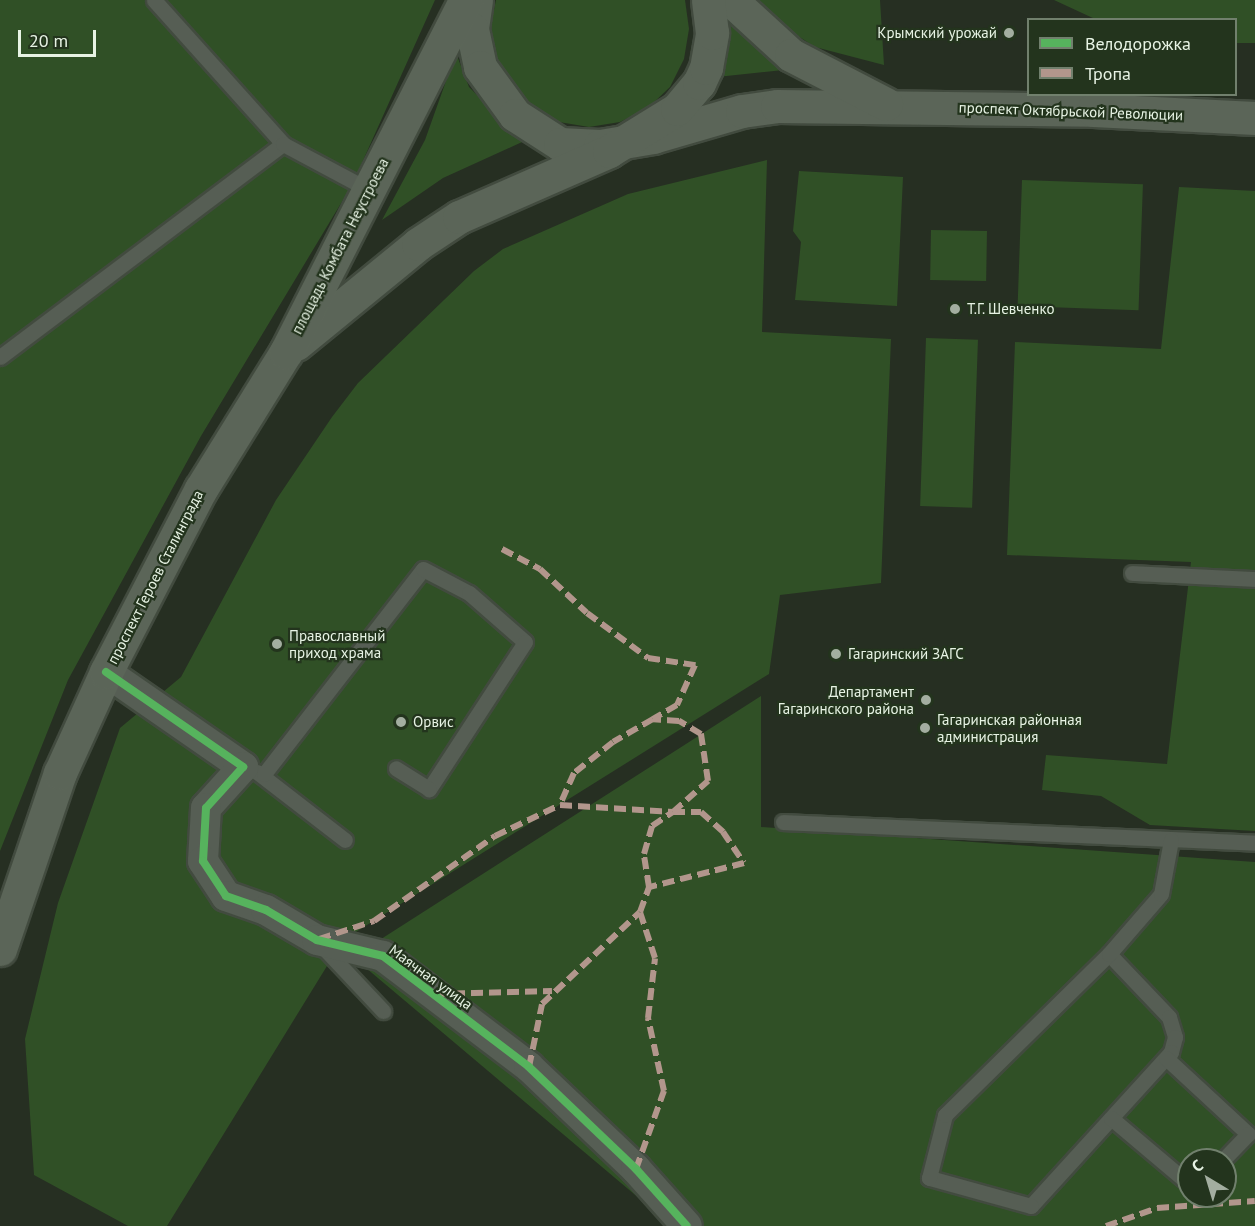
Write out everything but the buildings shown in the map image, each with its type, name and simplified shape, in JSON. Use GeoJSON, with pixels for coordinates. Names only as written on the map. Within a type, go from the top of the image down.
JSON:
{"type":"FeatureCollection","features":[{"type":"Feature","properties":{"kind":"main road","name":"площадь Комбата Неустроева"},"geometry":{"type":"LineString","coordinates":[[286,352],[465,0]]}},
{"type":"Feature","properties":{"kind":"main road","name":"площадь Комбата Неустроева"},"geometry":{"type":"LineString","coordinates":[[476,0],[472,29],[480,67],[515,115],[560,144],[600,146],[777,106],[887,105]]}},
{"type":"Feature","properties":{"kind":"main road","name":"площадь Комбата Неустроева"},"geometry":{"type":"LineString","coordinates":[[286,352],[418,244],[459,217],[630,140],[677,109],[699,83],[711,49],[712,21],[708,0]]}},
{"type":"Feature","properties":{"kind":"main road"},"geometry":{"type":"LineString","coordinates":[[731,0],[786,51],[887,105]]}},
{"type":"Feature","properties":{"kind":"main road","name":"проспект Октябрьской Революции"},"geometry":{"type":"LineString","coordinates":[[887,105],[1255,118]]}},
{"type":"Feature","properties":{"kind":"main road","name":"проспект Героев Сталинграда"},"geometry":{"type":"LineString","coordinates":[[0,949],[60,773],[106,672],[201,489],[286,352]]}},
{"type":"Feature","properties":{"kind":"street"},"geometry":{"type":"LineString","coordinates":[[106,672],[254,771]]}},
{"type":"Feature","properties":{"kind":"street","name":"Маячная улица"},"geometry":{"type":"LineString","coordinates":[[254,771],[207,808],[203,861],[226,896],[266,910],[316,940],[383,956],[529,1067],[636,1169],[687,1226]]}},
{"type":"Feature","properties":{"kind":"lane"},"geometry":{"type":"LineString","coordinates":[[154,0],[283,144],[369,190]]}},
{"type":"Feature","properties":{"kind":"lane"},"geometry":{"type":"LineString","coordinates":[[0,357],[283,144]]}},
{"type":"Feature","properties":{"kind":"lane"},"geometry":{"type":"LineString","coordinates":[[345,840],[254,771],[423,569],[469,593],[525,642],[429,789],[396,768]]}},
{"type":"Feature","properties":{"kind":"lane"},"geometry":{"type":"LineString","coordinates":[[1132,573],[1255,579]]}},
{"type":"Feature","properties":{"kind":"lane"},"geometry":{"type":"LineString","coordinates":[[783,822],[1255,843]]}},
{"type":"Feature","properties":{"kind":"lane"},"geometry":{"type":"LineString","coordinates":[[1109,954],[1169,1017],[1175,1037],[1166,1058],[1031,1206],[928,1178],[945,1115],[1109,954],[1161,894],[1172,840]]}},
{"type":"Feature","properties":{"kind":"lane"},"geometry":{"type":"LineString","coordinates":[[316,940],[383,1011]]}},
{"type":"Feature","properties":{"kind":"lane"},"geometry":{"type":"LineString","coordinates":[[1166,1058],[1248,1134],[1235,1148]]}},
{"type":"Feature","properties":{"kind":"lane"},"geometry":{"type":"LineString","coordinates":[[1111,1118],[1177,1174]]}},
{"type":"Feature","properties":{"kind":"green space"},"geometry":{"type":"Polygon","coordinates":[[[0,0],[435,0],[352,185],[201,436],[68,680],[0,851],[0,0]]]}},
{"type":"Feature","properties":{"kind":"green space"},"geometry":{"type":"Polygon","coordinates":[[[496,0],[685,0],[689,29],[684,59],[670,87],[648,108],[620,122],[589,127],[559,122],[531,108],[509,86],[495,59],[491,24],[496,0]]]}},
{"type":"Feature","properties":{"kind":"green space"},"geometry":{"type":"Polygon","coordinates":[[[753,0],[880,0],[884,65],[815,47],[770,18],[753,0]]]}},
{"type":"Feature","properties":{"kind":"green space"},"geometry":{"type":"Polygon","coordinates":[[[1054,0],[1255,0],[1255,43],[1237,43],[1237,18],[1093,18],[1054,0]]]}},
{"type":"Feature","properties":{"kind":"green space"},"geometry":{"type":"Polygon","coordinates":[[[725,18],[755,46],[793,69],[717,77],[725,18]]]}},
{"type":"Feature","properties":{"kind":"green space"},"geometry":{"type":"Polygon","coordinates":[[[456,53],[469,87],[498,116],[533,137],[443,178],[382,220],[425,140],[456,53]]]}},
{"type":"Feature","properties":{"kind":"green space"},"geometry":{"type":"Polygon","coordinates":[[[767,160],[762,332],[891,339],[881,583],[780,595],[769,674],[343,940],[167,1226],[128,1226],[34,1175],[25,1039],[58,903],[120,728],[181,677],[276,500],[332,417],[358,383],[474,271],[503,249],[628,194],[767,160]]]}},
{"type":"Feature","properties":{"kind":"green space"},"geometry":{"type":"Polygon","coordinates":[[[799,171],[903,177],[897,306],[795,300],[801,242],[793,231],[799,171]]]}},
{"type":"Feature","properties":{"kind":"green space"},"geometry":{"type":"Polygon","coordinates":[[[1022,180],[1143,184],[1139,310],[1018,306],[1022,180]]]}},
{"type":"Feature","properties":{"kind":"green space"},"geometry":{"type":"Polygon","coordinates":[[[1179,187],[1255,191],[1255,831],[1150,825],[1101,796],[1042,790],[1046,755],[1167,764],[1191,562],[1007,555],[1015,342],[1161,349],[1179,187]]]}},
{"type":"Feature","properties":{"kind":"green space"},"geometry":{"type":"Polygon","coordinates":[[[931,230],[987,231],[986,281],[930,280],[931,230]]]}},
{"type":"Feature","properties":{"kind":"green space"},"geometry":{"type":"Polygon","coordinates":[[[926,338],[978,340],[972,508],[920,506],[926,338]]]}},
{"type":"Feature","properties":{"kind":"green space"},"geometry":{"type":"Polygon","coordinates":[[[761,696],[761,827],[1255,862],[1255,1226],[672,1226],[353,957],[761,696]]]}},
{"type":"Feature","properties":{"kind":"marked path"},"geometry":{"type":"LineString","coordinates":[[502,549],[540,569],[587,613],[648,658],[695,665],[677,705],[653,719]]}},
{"type":"Feature","properties":{"kind":"marked path"},"geometry":{"type":"LineString","coordinates":[[319,939],[374,921],[495,836],[560,805],[673,812],[708,781],[701,734],[679,721],[653,719],[613,742],[574,773],[560,805]]}},
{"type":"Feature","properties":{"kind":"marked path"},"geometry":{"type":"LineString","coordinates":[[673,812],[701,812],[723,832],[744,863],[649,887],[644,854],[652,826],[673,812]]}},
{"type":"Feature","properties":{"kind":"marked path"},"geometry":{"type":"LineString","coordinates":[[529,1067],[542,1004],[640,912],[649,887]]}},
{"type":"Feature","properties":{"kind":"marked path"},"geometry":{"type":"LineString","coordinates":[[636,1169],[664,1091],[648,1018],[655,958],[640,912]]}},
{"type":"Feature","properties":{"kind":"marked path"},"geometry":{"type":"LineString","coordinates":[[435,994],[552,991]]}},
{"type":"Feature","properties":{"kind":"marked path"},"geometry":{"type":"LineString","coordinates":[[1106,1226],[1157,1208],[1255,1201]]}},
{"type":"Feature","properties":{"kind":"cycle path"},"geometry":{"type":"LineString","coordinates":[[106,672],[243,767],[206,808],[203,861],[226,896],[266,910],[317,940],[383,956],[529,1067],[636,1169],[687,1226]]}},
{"type":"Feature","properties":{"kind":"place","name":"Крымский урожай"},"geometry":{"type":"Point","coordinates":[1009,33]}},
{"type":"Feature","properties":{"kind":"place","name":"Т.Г. Шевченко"},"geometry":{"type":"Point","coordinates":[955,309]}},
{"type":"Feature","properties":{"kind":"place","name":"Православный приход храма"},"geometry":{"type":"Point","coordinates":[277,644]}},
{"type":"Feature","properties":{"kind":"place","name":"Гагаринский ЗАГС"},"geometry":{"type":"Point","coordinates":[836,654]}},
{"type":"Feature","properties":{"kind":"place","name":"Департамент Гагаринского района"},"geometry":{"type":"Point","coordinates":[926,700]}},
{"type":"Feature","properties":{"kind":"place","name":"Орвис"},"geometry":{"type":"Point","coordinates":[401,722]}},
{"type":"Feature","properties":{"kind":"place","name":"Гагаринская районная администрация"},"geometry":{"type":"Point","coordinates":[925,728]}}]}
